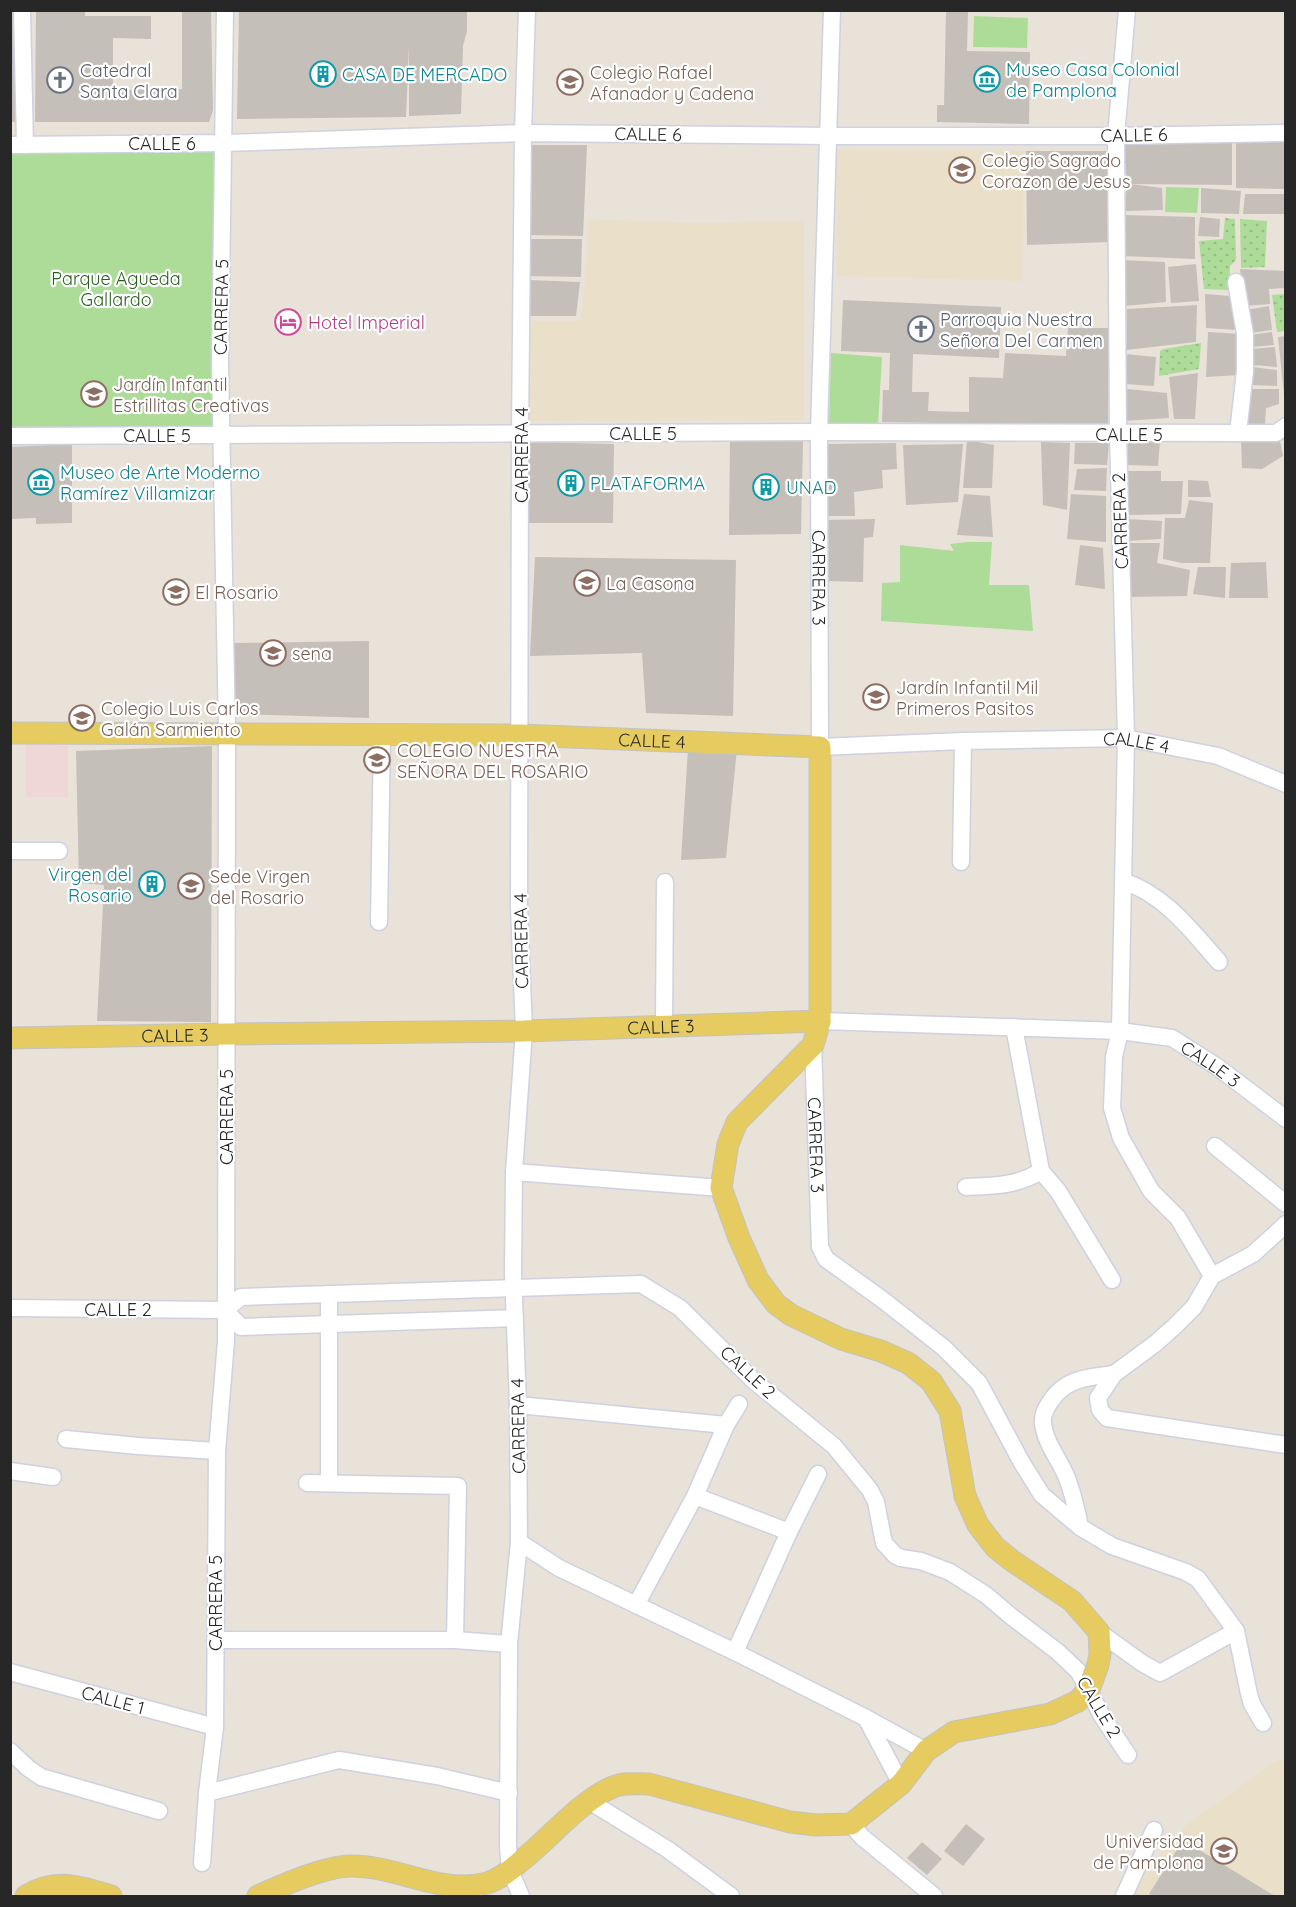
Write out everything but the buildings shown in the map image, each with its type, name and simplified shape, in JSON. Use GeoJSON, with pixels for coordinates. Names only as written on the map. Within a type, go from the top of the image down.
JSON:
{"type":"FeatureCollection","features":[{"type":"Feature","properties":{"kind":"main road","name":"CALLE 4"},"geometry":{"type":"LineString","coordinates":[[10,733],[520,735],[820,747]]}},
{"type":"Feature","properties":{"kind":"main road","name":"CARRERA 3"},"geometry":{"type":"LineString","coordinates":[[813,1045],[820,1021],[820,747]]}},
{"type":"Feature","properties":{"kind":"main road","name":"CALLE 3"},"geometry":{"type":"LineString","coordinates":[[10,1038],[524,1031],[820,1021]]}},
{"type":"Feature","properties":{"kind":"main road"},"geometry":{"type":"LineString","coordinates":[[258,1896],[316,1874],[348,1866],[381,1869],[417,1880],[456,1887],[489,1883],[510,1870],[540,1846],[589,1801],[614,1786],[649,1784],[790,1822],[816,1825],[851,1824],[901,1784],[926,1750],[954,1732],[1050,1714],[1078,1701],[1090,1688],[1100,1654],[1099,1632],[1072,1601],[1011,1560],[995,1547],[978,1525],[965,1496],[950,1411],[931,1381],[908,1363],[835,1336],[791,1315],[776,1304],[758,1280],[739,1238],[721,1188],[728,1144],[737,1122],[813,1045]]}},
{"type":"Feature","properties":{"kind":"main road"},"geometry":{"type":"LineString","coordinates":[[26,1896],[57,1885],[72,1885],[111,1896]]}},
{"type":"Feature","properties":{"kind":"street"},"geometry":{"type":"LineString","coordinates":[[18,145],[22,10]]}},
{"type":"Feature","properties":{"kind":"street","name":"CARRERA 5"},"geometry":{"type":"LineString","coordinates":[[202,1863],[215,1727],[217,1452],[225,1341],[227,733],[220,435],[225,10]]}},
{"type":"Feature","properties":{"kind":"street","name":"CARRERA 4"},"geometry":{"type":"LineString","coordinates":[[510,1870],[509,1644],[519,1542],[518,1405],[513,1287],[514,1172],[524,1031],[519,907],[520,433],[523,133],[527,10]]}},
{"type":"Feature","properties":{"kind":"street","name":"CARRERA 3"},"geometry":{"type":"LineString","coordinates":[[820,747],[819,432],[832,10]]}},
{"type":"Feature","properties":{"kind":"street","name":"CARRERA 2"},"geometry":{"type":"LineString","coordinates":[[1127,10],[1116,136],[1118,434],[1126,738],[1120,1031],[1114,1057],[1112,1108],[1121,1138],[1151,1191],[1178,1218],[1212,1276]]}},
{"type":"Feature","properties":{"kind":"street","name":"CALLE 6"},"geometry":{"type":"LineString","coordinates":[[18,145],[223,143],[523,133],[829,136],[1116,136],[1286,133]]}},
{"type":"Feature","properties":{"kind":"street"},"geometry":{"type":"LineString","coordinates":[[1236,282],[1245,334],[1245,371],[1238,433]]}},
{"type":"Feature","properties":{"kind":"street","name":"CALLE 5"},"geometry":{"type":"LineString","coordinates":[[10,436],[819,432],[1118,434],[1238,433],[1281,429]]}},
{"type":"Feature","properties":{"kind":"street"},"geometry":{"type":"LineString","coordinates":[[379,922],[382,734]]}},
{"type":"Feature","properties":{"kind":"street","name":"CALLE 4"},"geometry":{"type":"LineString","coordinates":[[820,747],[1126,738],[1218,756],[1286,784]]}},
{"type":"Feature","properties":{"kind":"street"},"geometry":{"type":"LineString","coordinates":[[961,862],[963,741]]}},
{"type":"Feature","properties":{"kind":"street"},"geometry":{"type":"LineString","coordinates":[[10,851],[58,851]]}},
{"type":"Feature","properties":{"kind":"street"},"geometry":{"type":"LineString","coordinates":[[1123,881],[1140,887],[1172,909],[1219,962]]}},
{"type":"Feature","properties":{"kind":"street"},"geometry":{"type":"LineString","coordinates":[[664,1026],[665,882]]}},
{"type":"Feature","properties":{"kind":"street","name":"CALLE 3"},"geometry":{"type":"LineString","coordinates":[[820,1021],[1120,1031],[1172,1038],[1216,1066],[1286,1119]]}},
{"type":"Feature","properties":{"kind":"street"},"geometry":{"type":"LineString","coordinates":[[1014,1027],[1041,1172],[1059,1191],[1112,1280]]}},
{"type":"Feature","properties":{"kind":"street","name":"CARRERA 3"},"geometry":{"type":"LineString","coordinates":[[813,1045],[820,1247],[826,1259],[944,1348],[979,1383],[1042,1495],[1080,1527]]}},
{"type":"Feature","properties":{"kind":"street"},"geometry":{"type":"LineString","coordinates":[[1215,1146],[1286,1204]]}},
{"type":"Feature","properties":{"kind":"street"},"geometry":{"type":"LineString","coordinates":[[514,1172],[721,1188]]}},
{"type":"Feature","properties":{"kind":"street"},"geometry":{"type":"LineString","coordinates":[[966,1186],[1000,1186],[1021,1182],[1041,1172]]}},
{"type":"Feature","properties":{"kind":"street"},"geometry":{"type":"LineString","coordinates":[[1286,1224],[1253,1254],[1212,1276],[1194,1307],[1156,1343],[1114,1374],[1098,1398],[1100,1410],[1107,1418],[1286,1445]]}},
{"type":"Feature","properties":{"kind":"street","name":"CALLE 2"},"geometry":{"type":"LineString","coordinates":[[10,1308],[225,1310],[241,1297],[641,1284],[680,1308],[754,1381],[834,1446],[870,1490],[876,1502],[884,1543],[895,1555],[921,1561],[950,1572],[986,1595],[1059,1652],[1079,1672],[1102,1716],[1128,1755]]}},
{"type":"Feature","properties":{"kind":"street"},"geometry":{"type":"LineString","coordinates":[[329,1294],[331,1324],[329,1483]]}},
{"type":"Feature","properties":{"kind":"street"},"geometry":{"type":"LineString","coordinates":[[225,1310],[241,1327],[515,1318]]}},
{"type":"Feature","properties":{"kind":"street"},"geometry":{"type":"LineString","coordinates":[[1114,1374],[1076,1380],[1065,1385],[1057,1391],[1044,1414],[1043,1423],[1066,1476],[1080,1527],[1112,1546],[1186,1572],[1198,1579],[1236,1631],[1249,1694],[1263,1723]]}},
{"type":"Feature","properties":{"kind":"street"},"geometry":{"type":"LineString","coordinates":[[636,1605],[695,1496],[726,1425],[739,1404]]}},
{"type":"Feature","properties":{"kind":"street"},"geometry":{"type":"LineString","coordinates":[[518,1405],[726,1425]]}},
{"type":"Feature","properties":{"kind":"street"},"geometry":{"type":"LineString","coordinates":[[66,1439],[217,1452]]}},
{"type":"Feature","properties":{"kind":"street"},"geometry":{"type":"LineString","coordinates":[[10,1471],[53,1477]]}},
{"type":"Feature","properties":{"kind":"street"},"geometry":{"type":"LineString","coordinates":[[735,1652],[818,1474]]}},
{"type":"Feature","properties":{"kind":"street"},"geometry":{"type":"LineString","coordinates":[[307,1483],[458,1486],[455,1640]]}},
{"type":"Feature","properties":{"kind":"street"},"geometry":{"type":"LineString","coordinates":[[695,1496],[789,1532]]}},
{"type":"Feature","properties":{"kind":"street"},"geometry":{"type":"LineString","coordinates":[[519,1542],[559,1568],[735,1652],[926,1750]]}},
{"type":"Feature","properties":{"kind":"street"},"geometry":{"type":"LineString","coordinates":[[1099,1632],[1160,1673],[1236,1631]]}},
{"type":"Feature","properties":{"kind":"street"},"geometry":{"type":"LineString","coordinates":[[215,1640],[455,1640],[509,1644]]}},
{"type":"Feature","properties":{"kind":"street","name":"CALLE 1"},"geometry":{"type":"LineString","coordinates":[[10,1672],[215,1727]]}},
{"type":"Feature","properties":{"kind":"street"},"geometry":{"type":"LineString","coordinates":[[866,1718],[901,1784]]}},
{"type":"Feature","properties":{"kind":"street"},"geometry":{"type":"LineString","coordinates":[[10,1751],[41,1777],[159,1811]]}},
{"type":"Feature","properties":{"kind":"street"},"geometry":{"type":"LineString","coordinates":[[207,1792],[339,1760],[437,1776],[509,1793]]}},
{"type":"Feature","properties":{"kind":"street"},"geometry":{"type":"LineString","coordinates":[[589,1801],[667,1849],[731,1896]]}},
{"type":"Feature","properties":{"kind":"street"},"geometry":{"type":"LineString","coordinates":[[851,1824],[862,1837],[934,1896]]}},
{"type":"Feature","properties":{"kind":"street"},"geometry":{"type":"LineString","coordinates":[[1124,1896],[1154,1830]]}},
{"type":"Feature","properties":{"kind":"street"},"geometry":{"type":"LineString","coordinates":[[510,1870],[521,1896]]}},
{"type":"Feature","properties":{"kind":"shaded area"},"geometry":{"type":"Polygon","coordinates":[[[836,150],[1024,151],[1022,281],[837,276],[836,150]]]}},
{"type":"Feature","properties":{"kind":"shaded area"},"geometry":{"type":"Polygon","coordinates":[[[588,219],[696,223],[804,221],[804,420],[530,421],[527,321],[580,321],[585,285],[588,219]]]}},
{"type":"Feature","properties":{"kind":"shaded area"},"geometry":{"type":"Polygon","coordinates":[[[68,741],[68,797],[26,797],[26,742],[68,741]]]}},
{"type":"Feature","properties":{"kind":"shaded area","name":"Universidad de Pamplona"},"geometry":{"type":"Polygon","coordinates":[[[1285,1759],[1285,1896],[1128,1896],[1137,1880],[1188,1823],[1275,1762],[1285,1759]]]}},
{"type":"Feature","properties":{"kind":"green space"},"geometry":{"type":"Polygon","coordinates":[[[974,16],[1028,18],[1027,48],[973,47],[974,16]]]}},
{"type":"Feature","properties":{"kind":"green space","name":"Parque Agueda Gallardo"},"geometry":{"type":"Polygon","coordinates":[[[223,143],[220,435],[11,433],[11,144],[223,143]]]}},
{"type":"Feature","properties":{"kind":"green space"},"geometry":{"type":"Polygon","coordinates":[[[1166,187],[1199,188],[1197,213],[1165,212],[1166,187]]]}},
{"type":"Feature","properties":{"kind":"green space"},"geometry":{"type":"Polygon","coordinates":[[[1225,218],[1235,219],[1236,260],[1230,266],[1229,290],[1204,289],[1199,241],[1223,239],[1225,218]]]}},
{"type":"Feature","properties":{"kind":"green space"},"geometry":{"type":"Polygon","coordinates":[[[1240,219],[1267,221],[1265,267],[1241,268],[1240,219]]]}},
{"type":"Feature","properties":{"kind":"green space"},"geometry":{"type":"Polygon","coordinates":[[[1285,294],[1285,331],[1277,332],[1272,295],[1285,294]]]}},
{"type":"Feature","properties":{"kind":"green space"},"geometry":{"type":"Polygon","coordinates":[[[1201,343],[1199,369],[1159,376],[1160,351],[1201,343]]]}},
{"type":"Feature","properties":{"kind":"green space"},"geometry":{"type":"Polygon","coordinates":[[[831,353],[882,357],[878,424],[829,425],[831,353]]]}},
{"type":"Feature","properties":{"kind":"green space"},"geometry":{"type":"Polygon","coordinates":[[[992,542],[989,585],[1029,585],[1033,631],[881,621],[882,583],[900,582],[900,545],[954,551],[950,544],[992,542]]]}},
{"type":"Feature","properties":{"kind":"place","name":"CASA DE MERCADO"},"geometry":{"type":"Point","coordinates":[323,74]}},
{"type":"Feature","properties":{"kind":"place","name":"Museo Casa Colonial de Pamplona"},"geometry":{"type":"Point","coordinates":[987,79]}},
{"type":"Feature","properties":{"kind":"place","name":"Catedral Santa Clara"},"geometry":{"type":"Point","coordinates":[60,80]}},
{"type":"Feature","properties":{"kind":"place","name":"Colegio Rafael Afanador y Cadena"},"geometry":{"type":"Point","coordinates":[570,82]}},
{"type":"Feature","properties":{"kind":"place","name":"Colegio Sagrado Corazon de Jesus"},"geometry":{"type":"Point","coordinates":[962,170]}},
{"type":"Feature","properties":{"kind":"place","name":"Hotel Imperial"},"geometry":{"type":"Point","coordinates":[288,322]}},
{"type":"Feature","properties":{"kind":"place","name":"Parroquia Nuestra Señora Del Carmen"},"geometry":{"type":"Point","coordinates":[921,329]}},
{"type":"Feature","properties":{"kind":"place","name":"Jardín Infantil Estrillitas Creativas"},"geometry":{"type":"Point","coordinates":[94,394]}},
{"type":"Feature","properties":{"kind":"place","name":"Museo de Arte Moderno Ramírez Villamizar"},"geometry":{"type":"Point","coordinates":[41,482]}},
{"type":"Feature","properties":{"kind":"place","name":"PLATAFORMA"},"geometry":{"type":"Point","coordinates":[571,483]}},
{"type":"Feature","properties":{"kind":"place","name":"UNAD"},"geometry":{"type":"Point","coordinates":[766,487]}},
{"type":"Feature","properties":{"kind":"place","name":"La Casona"},"geometry":{"type":"Point","coordinates":[587,583]}},
{"type":"Feature","properties":{"kind":"place","name":"El Rosario"},"geometry":{"type":"Point","coordinates":[176,592]}},
{"type":"Feature","properties":{"kind":"place","name":"sena"},"geometry":{"type":"Point","coordinates":[273,653]}},
{"type":"Feature","properties":{"kind":"place","name":"Jardín Infantil Mil Primeros Pasitos"},"geometry":{"type":"Point","coordinates":[876,697]}},
{"type":"Feature","properties":{"kind":"place","name":"Colegio Luis Carlos Galán Sarmiento"},"geometry":{"type":"Point","coordinates":[82,718]}},
{"type":"Feature","properties":{"kind":"place","name":"COLEGIO NUESTRA SEÑORA DEL ROSARIO"},"geometry":{"type":"Point","coordinates":[377,760]}},
{"type":"Feature","properties":{"kind":"place","name":"Virgen del Rosario"},"geometry":{"type":"Point","coordinates":[152,884]}},
{"type":"Feature","properties":{"kind":"place","name":"Sede Virgen del Rosario"},"geometry":{"type":"Point","coordinates":[191,886]}},
{"type":"Feature","properties":{"kind":"place","name":"Universidad de Pamplona"},"geometry":{"type":"Point","coordinates":[1224,1851]}}]}
